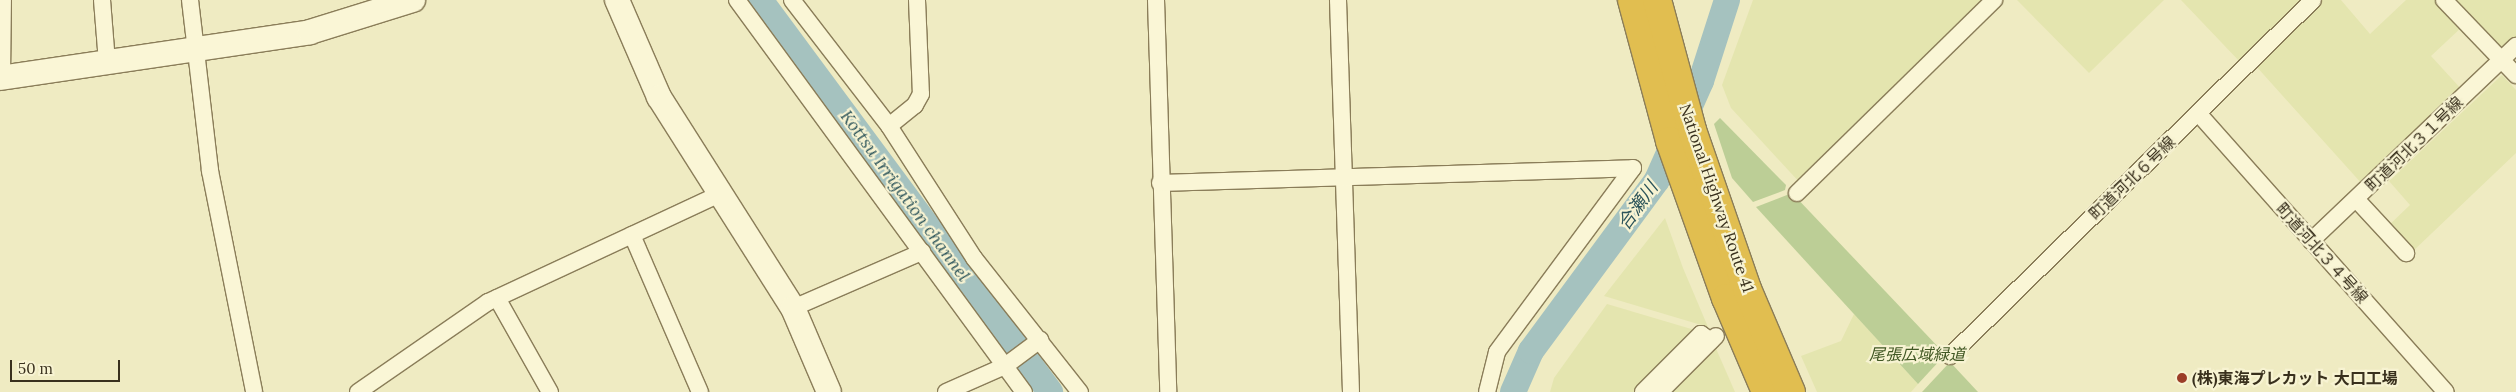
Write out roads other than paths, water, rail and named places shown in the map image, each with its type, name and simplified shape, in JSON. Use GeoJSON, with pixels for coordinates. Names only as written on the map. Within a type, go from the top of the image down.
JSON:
{"type":"FeatureCollection","features":[{"type":"Feature","properties":{"kind":"highway","name":"National Highway Route 41"},"geometry":{"type":"LineString","coordinates":[[1632,0],[1670,140],[1766,392]]}},
{"type":"Feature","properties":{"kind":"highway","name":"National Highway Route 41"},"geometry":{"type":"LineString","coordinates":[[1656,0],[1692,130],[1747,289],[1791,392]]}},
{"type":"Feature","properties":{"kind":"street"},"geometry":{"type":"LineString","coordinates":[[3,0],[1,78],[326,28],[413,0]]}},
{"type":"Feature","properties":{"kind":"street"},"geometry":{"type":"LineString","coordinates":[[102,0],[107,62]]}},
{"type":"Feature","properties":{"kind":"street"},"geometry":{"type":"LineString","coordinates":[[190,0],[198,49],[210,171],[254,392]]}},
{"type":"Feature","properties":{"kind":"street"},"geometry":{"type":"LineString","coordinates":[[617,0],[659,97],[793,308],[829,392]]}},
{"type":"Feature","properties":{"kind":"street"},"geometry":{"type":"LineString","coordinates":[[737,0],[1024,392]]}},
{"type":"Feature","properties":{"kind":"street"},"geometry":{"type":"LineString","coordinates":[[792,0],[889,126],[974,258],[1080,392]]}},
{"type":"Feature","properties":{"kind":"street"},"geometry":{"type":"LineString","coordinates":[[889,126],[915,105],[922,94],[917,0]]}},
{"type":"Feature","properties":{"kind":"street"},"geometry":{"type":"LineString","coordinates":[[1156,0],[1160,183],[1168,392]]}},
{"type":"Feature","properties":{"kind":"street"},"geometry":{"type":"LineString","coordinates":[[1338,0],[1350,392]]}},
{"type":"Feature","properties":{"kind":"street"},"geometry":{"type":"LineString","coordinates":[[1797,193],[1994,0]]}},
{"type":"Feature","properties":{"kind":"street","name":"町道河北６号線"},"geometry":{"type":"LineString","coordinates":[[1950,356],[2313,0]]}},
{"type":"Feature","properties":{"kind":"street"},"geometry":{"type":"LineString","coordinates":[[2444,0],[2510,66]]}},
{"type":"Feature","properties":{"kind":"street","name":"町道河北３１号線"},"geometry":{"type":"LineString","coordinates":[[2311,242],[2356,199],[2510,66],[2516,46]]}},
{"type":"Feature","properties":{"kind":"street","name":"町道河北３４号線"},"geometry":{"type":"LineString","coordinates":[[2198,113],[2446,392]]}},
{"type":"Feature","properties":{"kind":"street"},"geometry":{"type":"LineString","coordinates":[[1160,183],[1344,179],[1633,168],[1498,352],[1487,392]]}},
{"type":"Feature","properties":{"kind":"street"},"geometry":{"type":"LineString","coordinates":[[358,392],[497,298],[720,194]]}},
{"type":"Feature","properties":{"kind":"street"},"geometry":{"type":"LineString","coordinates":[[2356,199],[2406,254]]}},
{"type":"Feature","properties":{"kind":"street"},"geometry":{"type":"LineString","coordinates":[[632,235],[700,392]]}},
{"type":"Feature","properties":{"kind":"street"},"geometry":{"type":"LineString","coordinates":[[793,308],[922,252]]}},
{"type":"Feature","properties":{"kind":"street"},"geometry":{"type":"LineString","coordinates":[[497,298],[550,392]]}},
{"type":"Feature","properties":{"kind":"street"},"geometry":{"type":"LineString","coordinates":[[1643,392],[1701,334],[1713,338],[1660,392]]}},
{"type":"Feature","properties":{"kind":"street"},"geometry":{"type":"LineString","coordinates":[[946,392],[963,389],[1005,366],[1040,340]]}},
{"type":"Feature","properties":{"kind":"waterway","name":"Kottsu Irrigation channel"},"geometry":{"type":"LineString","coordinates":[[760,0],[1050,392]]}},
{"type":"Feature","properties":{"kind":"waterway","name":"合瀬川"},"geometry":{"type":"LineString","coordinates":[[1513,392],[1531,351],[1657,180],[1701,81],[1727,0]]}},
{"type":"Feature","properties":{"kind":"place","name":"(株)東海プレカット 大口工場"},"geometry":{"type":"Point","coordinates":[2182,378]}},
{"type":"Feature","properties":{"kind":"park label","name":"尾張広域緑道"},"geometry":{"type":"Point","coordinates":[1917,354]}}]}
